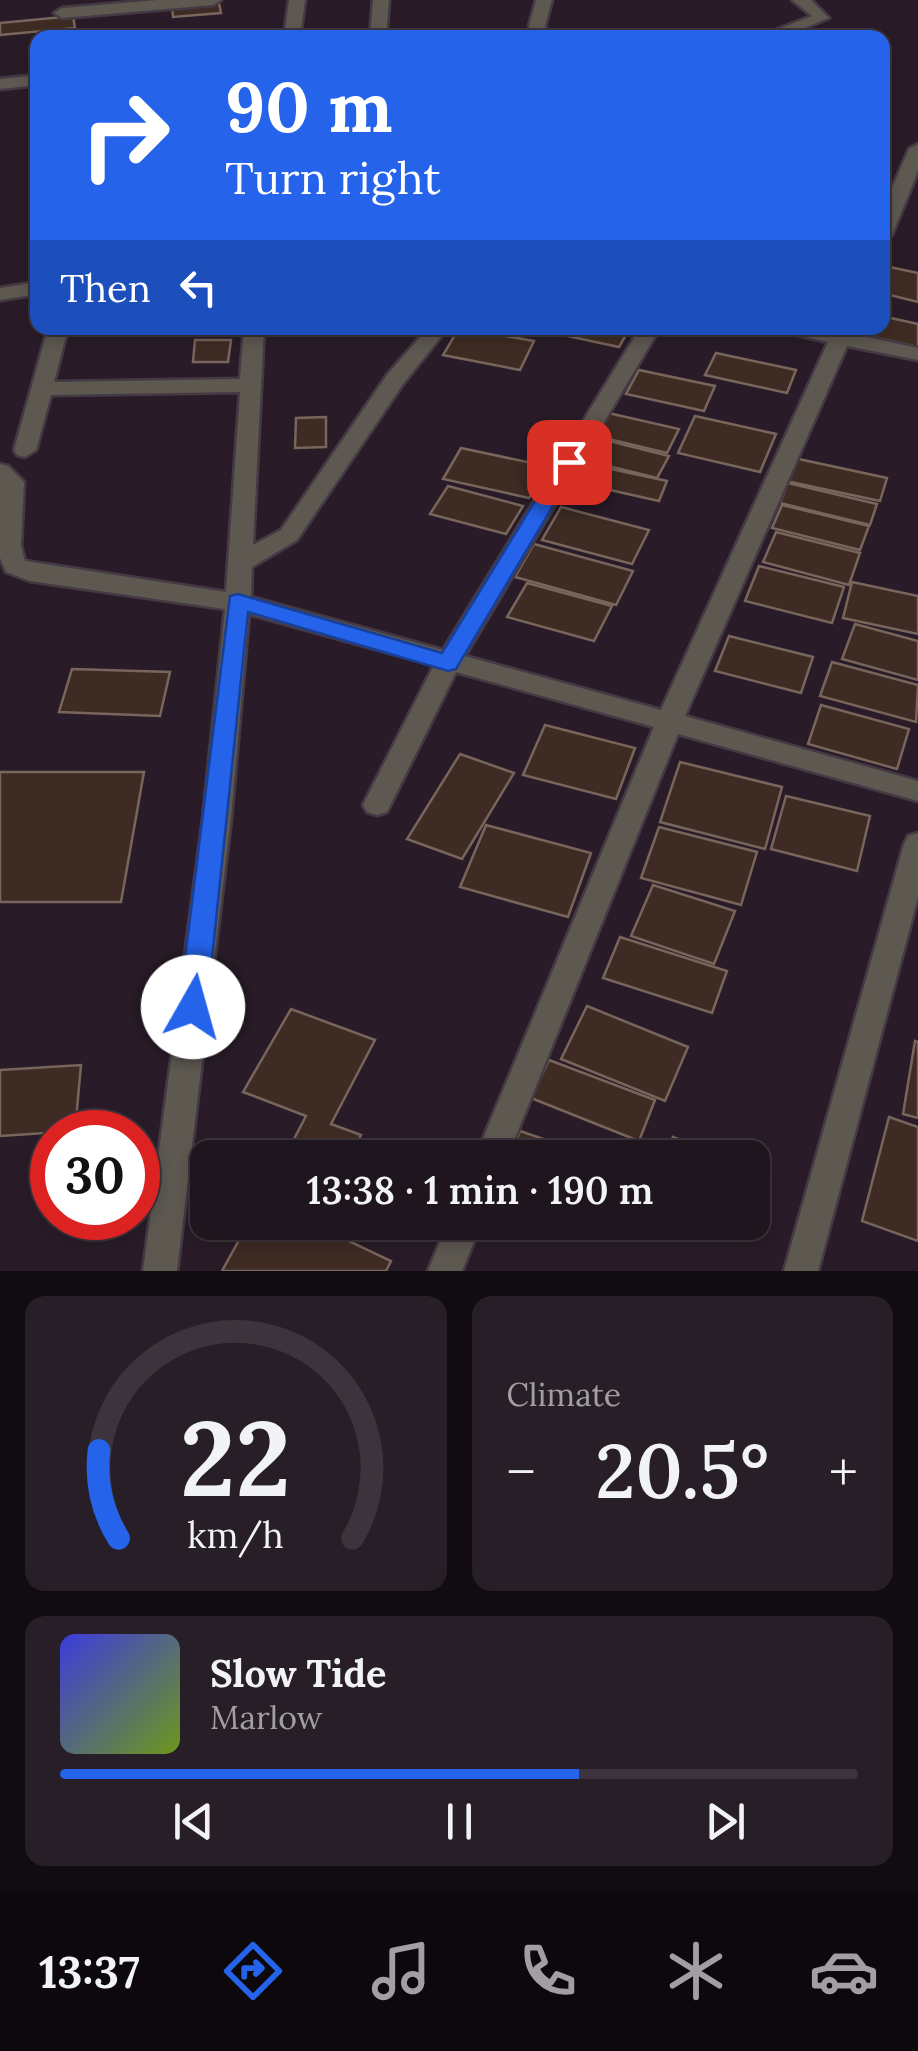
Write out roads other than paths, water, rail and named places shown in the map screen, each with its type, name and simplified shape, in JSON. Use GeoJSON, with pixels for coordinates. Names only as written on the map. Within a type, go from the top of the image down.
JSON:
{"type":"FeatureCollection","features":[{"type":"Feature","properties":{"kind":"street"},"geometry":{"type":"LineString","coordinates":[[62,14],[213,0]]}},
{"type":"Feature","properties":{"kind":"street"},"geometry":{"type":"LineString","coordinates":[[293,30],[297,0]]}},
{"type":"Feature","properties":{"kind":"street"},"geometry":{"type":"LineString","coordinates":[[379,30],[381,0]]}},
{"type":"Feature","properties":{"kind":"street"},"geometry":{"type":"LineString","coordinates":[[539,30],[544,0]]}},
{"type":"Feature","properties":{"kind":"street"},"geometry":{"type":"LineString","coordinates":[[787,30],[822,18],[800,0]]}},
{"type":"Feature","properties":{"kind":"street"},"geometry":{"type":"LineString","coordinates":[[0,84],[30,81]]}},
{"type":"Feature","properties":{"kind":"street"},"geometry":{"type":"LineString","coordinates":[[890,216],[918,149]]}},
{"type":"Feature","properties":{"kind":"street"},"geometry":{"type":"LineString","coordinates":[[0,294],[30,289]]}},
{"type":"Feature","properties":{"kind":"street"},"geometry":{"type":"LineString","coordinates":[[25,450],[56,335]]}},
{"type":"Feature","properties":{"kind":"street"},"geometry":{"type":"LineString","coordinates":[[160,1271],[216,818],[238,602],[254,335]]}},
{"type":"Feature","properties":{"kind":"street"},"geometry":{"type":"LineString","coordinates":[[240,564],[290,534],[395,380],[432,335]]}},
{"type":"Feature","properties":{"kind":"street"},"geometry":{"type":"LineString","coordinates":[[377,805],[448,663],[646,335]]}},
{"type":"Feature","properties":{"kind":"street"},"geometry":{"type":"LineString","coordinates":[[498,1140],[670,720],[841,335]]}},
{"type":"Feature","properties":{"kind":"street"},"geometry":{"type":"LineString","coordinates":[[852,335],[918,354]]}},
{"type":"Feature","properties":{"kind":"street"},"geometry":{"type":"LineString","coordinates":[[42,389],[250,384]]}},
{"type":"Feature","properties":{"kind":"street"},"geometry":{"type":"LineString","coordinates":[[0,471],[13,482],[9,546],[14,566],[30,573],[238,602],[918,791]]}},
{"type":"Feature","properties":{"kind":"street"},"geometry":{"type":"LineString","coordinates":[[801,1271],[918,844]]}},
{"type":"Feature","properties":{"kind":"street"},"geometry":{"type":"LineString","coordinates":[[445,1271],[457,1240]]}}]}
